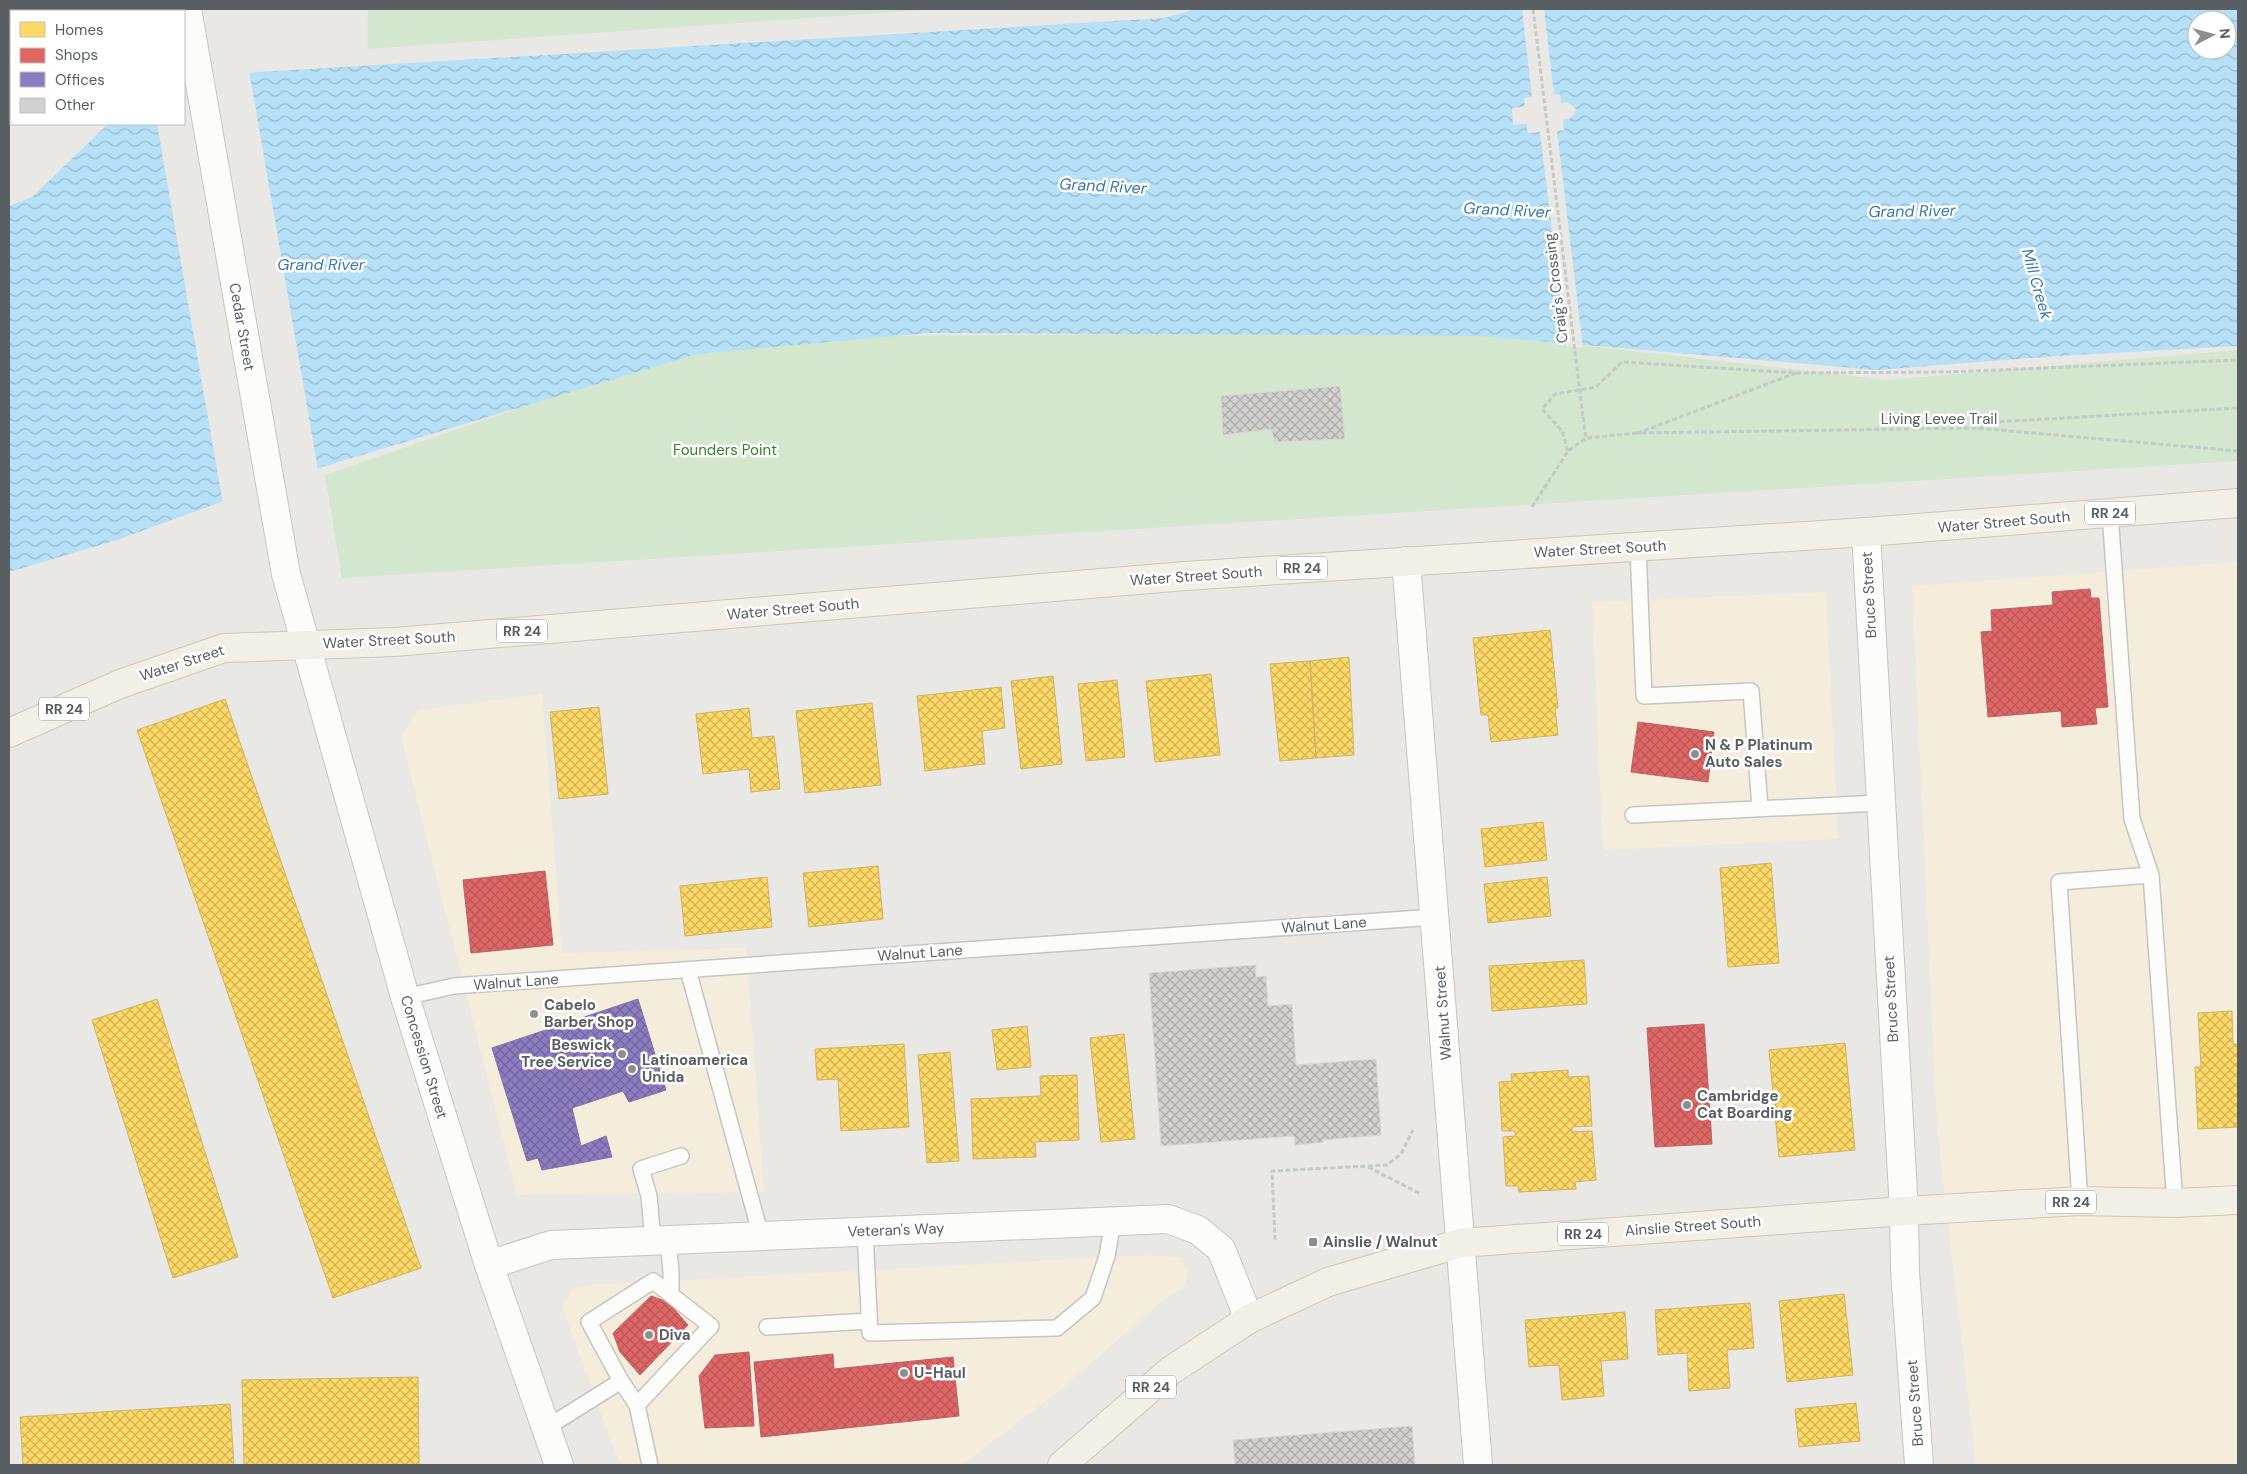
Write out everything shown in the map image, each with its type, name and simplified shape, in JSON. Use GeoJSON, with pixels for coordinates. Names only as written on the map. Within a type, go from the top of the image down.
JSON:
{"type":"FeatureCollection","features":[{"type":"Feature","properties":{"kind":"main road","name":"Water Street South"},"geometry":{"type":"LineString","coordinates":[[304,643],[394,642],[1175,577],[1866,532],[2238,503]]}},
{"type":"Feature","properties":{"kind":"main road","name":"Water Street"},"geometry":{"type":"LineString","coordinates":[[9,733],[120,684],[224,648],[304,643]]}},
{"type":"Feature","properties":{"kind":"main road","name":"Ainslie Street South"},"geometry":{"type":"LineString","coordinates":[[1062,1465],[1170,1371],[1249,1320],[1328,1282],[1461,1243],[1904,1211],[2080,1201],[2175,1203],[2238,1200]]}},
{"type":"Feature","properties":{"kind":"street","name":"Cedar Street"},"geometry":{"type":"LineString","coordinates":[[188,11],[270,491],[286,574],[304,643]]}},
{"type":"Feature","properties":{"kind":"street","name":"Bruce Street"},"geometry":{"type":"LineString","coordinates":[[1866,532],[1904,1211],[1905,1271],[1919,1465]]}},
{"type":"Feature","properties":{"kind":"street","name":"Walnut Street"},"geometry":{"type":"LineString","coordinates":[[1406,561],[1436,917],[1478,1465]]}},
{"type":"Feature","properties":{"kind":"street","name":"Concession Street"},"geometry":{"type":"LineString","coordinates":[[304,643],[405,997],[489,1265],[559,1465]]}},
{"type":"Feature","properties":{"kind":"street","name":"Veteran's Way"},"geometry":{"type":"LineString","coordinates":[[489,1265],[551,1245],[1168,1219],[1198,1230],[1221,1249],[1249,1320]]}},
{"type":"Feature","properties":{"kind":"lane"},"geometry":{"type":"LineString","coordinates":[[2110,513],[2132,819],[2151,875],[2175,1203]]}},
{"type":"Feature","properties":{"kind":"lane"},"geometry":{"type":"LineString","coordinates":[[1638,547],[1644,696],[1751,691],[1760,808]]}},
{"type":"Feature","properties":{"kind":"lane"},"geometry":{"type":"LineString","coordinates":[[1633,815],[1880,803]]}},
{"type":"Feature","properties":{"kind":"lane"},"geometry":{"type":"LineString","coordinates":[[2080,1201],[2059,882],[2151,875]]}},
{"type":"Feature","properties":{"kind":"lane","name":"Walnut Lane"},"geometry":{"type":"LineString","coordinates":[[405,997],[454,986],[1436,917]]}},
{"type":"Feature","properties":{"kind":"lane"},"geometry":{"type":"LineString","coordinates":[[688,970],[761,1236]]}},
{"type":"Feature","properties":{"kind":"lane"},"geometry":{"type":"LineString","coordinates":[[670,1295],[671,1272],[660,1240],[641,1169],[681,1156]]}},
{"type":"Feature","properties":{"kind":"lane"},"geometry":{"type":"LineString","coordinates":[[865,1231],[870,1333],[1057,1328],[1094,1298],[1107,1256],[1113,1221]]}},
{"type":"Feature","properties":{"kind":"lane"},"geometry":{"type":"LineString","coordinates":[[637,1405],[710,1326],[653,1281],[588,1322],[621,1381],[637,1405],[650,1465]]}},
{"type":"Feature","properties":{"kind":"lane"},"geometry":{"type":"LineString","coordinates":[[767,1327],[869,1321]]}},
{"type":"Feature","properties":{"kind":"lane"},"geometry":{"type":"LineString","coordinates":[[546,1428],[621,1381]]}},
{"type":"Feature","properties":{"kind":"path","name":"Craig's Crossing"},"geometry":{"type":"LineString","coordinates":[[1533,9],[1586,438]]}},
{"type":"Feature","properties":{"kind":"path","name":"Living Levee Trail"},"geometry":{"type":"LineString","coordinates":[[1568,452],[1562,431],[1542,409],[1555,394],[1596,387],[1622,362],[1796,373],[1948,372],[2238,360]]}},
{"type":"Feature","properties":{"kind":"path","name":"Living Levee Trail"},"geometry":{"type":"LineString","coordinates":[[1638,433],[1796,373]]}},
{"type":"Feature","properties":{"kind":"path"},"geometry":{"type":"LineString","coordinates":[[1976,428],[1996,422],[2238,408]]}},
{"type":"Feature","properties":{"kind":"path","name":"Living Levee Trail"},"geometry":{"type":"LineString","coordinates":[[1586,438],[1638,433],[1976,428],[2238,451]]}},
{"type":"Feature","properties":{"kind":"path"},"geometry":{"type":"LineString","coordinates":[[1532,506],[1568,452],[1586,438]]}},
{"type":"Feature","properties":{"kind":"path"},"geometry":{"type":"LineString","coordinates":[[1275,1240],[1272,1171],[1387,1165],[1401,1154],[1414,1130]]}},
{"type":"Feature","properties":{"kind":"path"},"geometry":{"type":"LineString","coordinates":[[1368,1167],[1419,1193]]}},
{"type":"Feature","properties":{"kind":"shaded area"},"geometry":{"type":"Polygon","coordinates":[[[2238,562],[2238,1465],[1976,1465],[1937,1126],[1912,586],[2238,562]]]}},
{"type":"Feature","properties":{"kind":"shaded area"},"geometry":{"type":"Polygon","coordinates":[[[1826,592],[1838,839],[1603,850],[1592,602],[1826,592]]]}},
{"type":"Feature","properties":{"kind":"shaded area"},"geometry":{"type":"Polygon","coordinates":[[[542,694],[562,953],[746,948],[764,1192],[517,1195],[401,737],[418,710],[542,694]]]}},
{"type":"Feature","properties":{"kind":"shaded area"},"geometry":{"type":"Polygon","coordinates":[[[1148,1255],[1182,1258],[1188,1275],[1183,1288],[1162,1301],[1059,1391],[962,1465],[622,1465],[617,1457],[562,1307],[573,1288],[591,1285],[1148,1255]]]}},
{"type":"Feature","properties":{"kind":"green space"},"geometry":{"type":"Polygon","coordinates":[[[368,9],[937,9],[367,49],[368,9]]]}},
{"type":"Feature","properties":{"kind":"green space","name":"Founders Point"},"geometry":{"type":"Polygon","coordinates":[[[1456,331],[1887,380],[2238,350],[2238,461],[342,578],[325,475],[696,347],[893,336],[1456,331]]]}},
{"type":"Feature","properties":{"kind":"water","name":"Grand River"},"geometry":{"type":"Polygon","coordinates":[[[1197,9],[2238,9],[2238,346],[2058,356],[1877,370],[1480,336],[929,333],[697,354],[292,476],[117,540],[9,572],[9,206],[32,197],[107,125],[185,125],[209,75],[1164,18],[1197,9]],[[1568,102],[1512,108],[1513,125],[1569,119],[1577,110],[1568,102]]]}},
{"type":"Feature","properties":{"kind":"pier"},"geometry":{"type":"Polygon","coordinates":[[[1522,9],[1544,9],[1554,95],[1560,94],[1561,106],[1525,109],[1524,98],[1532,97],[1522,9]]]}},
{"type":"Feature","properties":{"kind":"pier"},"geometry":{"type":"Polygon","coordinates":[[[249,70],[318,470],[223,504],[157,125],[185,125],[185,79],[209,73],[249,70]]]}},
{"type":"Feature","properties":{"kind":"pier"},"geometry":{"type":"Polygon","coordinates":[[[1563,117],[1564,130],[1557,131],[1583,348],[1566,346],[1540,132],[1528,133],[1526,121],[1563,117]]]}},
{"type":"Feature","properties":{"kind":"building: Homes"},"geometry":{"type":"Polygon","coordinates":[[[1550,630],[1558,708],[1555,708],[1558,735],[1491,742],[1488,715],[1481,715],[1473,638],[1550,630]]]}},
{"type":"Feature","properties":{"kind":"building: Homes"},"geometry":{"type":"Polygon","coordinates":[[[1349,657],[1354,755],[1316,758],[1310,661],[1349,657]]]}},
{"type":"Feature","properties":{"kind":"building: Homes"},"geometry":{"type":"Polygon","coordinates":[[[1310,661],[1316,758],[1280,761],[1270,664],[1310,661]]]}},
{"type":"Feature","properties":{"kind":"building: Homes"},"geometry":{"type":"Polygon","coordinates":[[[1211,674],[1220,755],[1155,762],[1146,681],[1211,674]]]}},
{"type":"Feature","properties":{"kind":"building: Homes"},"geometry":{"type":"Polygon","coordinates":[[[1053,676],[1062,764],[1021,769],[1011,681],[1053,676]]]}},
{"type":"Feature","properties":{"kind":"building: Homes"},"geometry":{"type":"Polygon","coordinates":[[[1117,680],[1125,757],[1086,761],[1078,684],[1117,680]]]}},
{"type":"Feature","properties":{"kind":"building: Homes"},"geometry":{"type":"Polygon","coordinates":[[[1001,687],[1005,728],[982,731],[985,764],[925,771],[917,696],[1001,687]]]}},
{"type":"Feature","properties":{"kind":"building: Homes"},"geometry":{"type":"Polygon","coordinates":[[[225,699],[421,1268],[333,1298],[137,730],[225,699]]]}},
{"type":"Feature","properties":{"kind":"building: Homes"},"geometry":{"type":"Polygon","coordinates":[[[872,703],[881,785],[805,793],[796,711],[872,703]]]}},
{"type":"Feature","properties":{"kind":"building: Homes"},"geometry":{"type":"Polygon","coordinates":[[[599,707],[608,794],[559,799],[550,712],[599,707]]]}},
{"type":"Feature","properties":{"kind":"building: Homes"},"geometry":{"type":"Polygon","coordinates":[[[749,708],[752,738],[774,736],[780,789],[751,792],[749,769],[703,774],[696,714],[749,708]]]}},
{"type":"Feature","properties":{"kind":"building: Homes"},"geometry":{"type":"Polygon","coordinates":[[[1543,822],[1547,860],[1485,867],[1481,829],[1543,822]]]}},
{"type":"Feature","properties":{"kind":"building: Homes"},"geometry":{"type":"Polygon","coordinates":[[[1771,863],[1779,963],[1728,967],[1720,868],[1771,863]]]}},
{"type":"Feature","properties":{"kind":"building: Homes"},"geometry":{"type":"Polygon","coordinates":[[[878,866],[883,919],[809,927],[803,873],[878,866]]]}},
{"type":"Feature","properties":{"kind":"building: Homes"},"geometry":{"type":"Polygon","coordinates":[[[767,877],[772,927],[685,936],[680,886],[767,877]]]}},
{"type":"Feature","properties":{"kind":"building: Homes"},"geometry":{"type":"Polygon","coordinates":[[[1547,877],[1551,916],[1488,923],[1484,884],[1547,877]]]}},
{"type":"Feature","properties":{"kind":"building: Homes"},"geometry":{"type":"Polygon","coordinates":[[[1584,960],[1587,1004],[1492,1011],[1489,966],[1584,960]]]}},
{"type":"Feature","properties":{"kind":"building: Homes"},"geometry":{"type":"Polygon","coordinates":[[[157,999],[238,1257],[173,1278],[92,1020],[157,999]]]}},
{"type":"Feature","properties":{"kind":"building: Homes"},"geometry":{"type":"Polygon","coordinates":[[[2232,1011],[2233,1044],[2238,1044],[2238,1127],[2198,1129],[2195,1067],[2201,1067],[2198,1013],[2232,1011]]]}},
{"type":"Feature","properties":{"kind":"building: Homes"},"geometry":{"type":"Polygon","coordinates":[[[1027,1026],[1031,1067],[997,1070],[992,1030],[1027,1026]]]}},
{"type":"Feature","properties":{"kind":"building: Homes"},"geometry":{"type":"Polygon","coordinates":[[[1124,1034],[1135,1139],[1101,1142],[1090,1038],[1124,1034]]]}},
{"type":"Feature","properties":{"kind":"building: Homes"},"geometry":{"type":"Polygon","coordinates":[[[1845,1043],[1855,1150],[1779,1157],[1769,1050],[1845,1043]]]}},
{"type":"Feature","properties":{"kind":"building: Homes"},"geometry":{"type":"Polygon","coordinates":[[[904,1044],[909,1127],[841,1131],[838,1079],[817,1080],[815,1049],[904,1044]]]}},
{"type":"Feature","properties":{"kind":"building: Homes"},"geometry":{"type":"Polygon","coordinates":[[[950,1052],[959,1161],[927,1163],[918,1055],[950,1052]]]}},
{"type":"Feature","properties":{"kind":"building: Homes"},"geometry":{"type":"Polygon","coordinates":[[[1568,1070],[1568,1077],[1589,1076],[1592,1126],[1572,1127],[1572,1132],[1592,1131],[1596,1180],[1575,1182],[1576,1189],[1519,1192],[1518,1186],[1506,1186],[1503,1137],[1515,1136],[1515,1131],[1502,1131],[1499,1082],[1512,1081],[1511,1074],[1568,1070]]]}},
{"type":"Feature","properties":{"kind":"building: Homes"},"geometry":{"type":"Polygon","coordinates":[[[1077,1075],[1079,1140],[1035,1142],[1036,1157],[973,1159],[971,1099],[1041,1096],[1040,1076],[1077,1075]]]}},
{"type":"Feature","properties":{"kind":"building: Homes"},"geometry":{"type":"Polygon","coordinates":[[[1844,1294],[1853,1375],[1787,1382],[1779,1301],[1844,1294]]]}},
{"type":"Feature","properties":{"kind":"building: Homes"},"geometry":{"type":"Polygon","coordinates":[[[1750,1303],[1754,1348],[1727,1350],[1730,1388],[1689,1391],[1687,1353],[1658,1355],[1655,1310],[1750,1303]]]}},
{"type":"Feature","properties":{"kind":"building: Homes"},"geometry":{"type":"Polygon","coordinates":[[[1625,1312],[1628,1359],[1601,1361],[1604,1396],[1562,1400],[1559,1365],[1529,1367],[1525,1320],[1625,1312]]]}},
{"type":"Feature","properties":{"kind":"building: Homes"},"geometry":{"type":"Polygon","coordinates":[[[418,1377],[419,1465],[244,1465],[242,1380],[418,1377]]]}},
{"type":"Feature","properties":{"kind":"building: Homes"},"geometry":{"type":"Polygon","coordinates":[[[1856,1403],[1860,1441],[1799,1447],[1795,1409],[1856,1403]]]}},
{"type":"Feature","properties":{"kind":"building: Homes"},"geometry":{"type":"Polygon","coordinates":[[[230,1404],[234,1465],[23,1465],[20,1417],[230,1404]]]}},
{"type":"Feature","properties":{"kind":"building: Shops"},"geometry":{"type":"Polygon","coordinates":[[[2090,589],[2091,598],[2099,598],[2108,707],[2095,708],[2097,724],[2062,727],[2061,711],[1988,717],[1981,632],[1992,631],[1991,610],[2053,605],[2052,592],[2090,589]]]}},
{"type":"Feature","properties":{"kind":"building: Shops"},"geometry":{"type":"Polygon","coordinates":[[[1638,722],[1714,732],[1708,782],[1631,772],[1638,722]]]}},
{"type":"Feature","properties":{"kind":"building: Shops"},"geometry":{"type":"Polygon","coordinates":[[[545,871],[553,945],[471,953],[463,880],[545,871]]]}},
{"type":"Feature","properties":{"kind":"building: Shops"},"geometry":{"type":"Polygon","coordinates":[[[1704,1024],[1712,1144],[1655,1147],[1647,1028],[1704,1024]]]}},
{"type":"Feature","properties":{"kind":"building: Shops"},"geometry":{"type":"Polygon","coordinates":[[[651,1296],[668,1302],[688,1325],[640,1375],[620,1352],[613,1333],[651,1296]]]}},
{"type":"Feature","properties":{"kind":"building: Shops"},"geometry":{"type":"Polygon","coordinates":[[[749,1352],[754,1426],[705,1428],[699,1376],[715,1355],[749,1352]]]}},
{"type":"Feature","properties":{"kind":"building: Shops"},"geometry":{"type":"Polygon","coordinates":[[[833,1354],[834,1369],[953,1357],[959,1416],[761,1437],[754,1362],[833,1354]]]}},
{"type":"Feature","properties":{"kind":"building: Offices"},"geometry":{"type":"Polygon","coordinates":[[[638,999],[666,1090],[629,1102],[623,1091],[572,1108],[581,1146],[606,1136],[612,1157],[542,1170],[538,1158],[527,1161],[492,1048],[638,999]]]}},
{"type":"Feature","properties":{"kind":"building: Other"},"geometry":{"type":"Polygon","coordinates":[[[1340,386],[1345,439],[1275,442],[1271,429],[1223,435],[1221,396],[1340,386]]]}},
{"type":"Feature","properties":{"kind":"building: Other"},"geometry":{"type":"Polygon","coordinates":[[[1256,965],[1256,977],[1266,976],[1268,1006],[1292,1004],[1296,1065],[1376,1059],[1381,1135],[1323,1140],[1323,1142],[1295,1145],[1294,1136],[1161,1146],[1149,973],[1256,965]]]}},
{"type":"Feature","properties":{"kind":"building: Other"},"geometry":{"type":"Polygon","coordinates":[[[1412,1426],[1415,1465],[1235,1465],[1233,1440],[1412,1426]]]}},
{"type":"Feature","properties":{"kind":"place","name":"N & P Platinum Auto Sales"},"geometry":{"type":"Point","coordinates":[1695,754]}},
{"type":"Feature","properties":{"kind":"place","name":"Cabelo Barber Shop"},"geometry":{"type":"Point","coordinates":[534,1014]}},
{"type":"Feature","properties":{"kind":"place","name":"Beswick Tree Service"},"geometry":{"type":"Point","coordinates":[622,1054]}},
{"type":"Feature","properties":{"kind":"place","name":"Latinoamerica Unida"},"geometry":{"type":"Point","coordinates":[632,1069]}},
{"type":"Feature","properties":{"kind":"place","name":"Cambridge Cat Boarding"},"geometry":{"type":"Point","coordinates":[1687,1105]}},
{"type":"Feature","properties":{"kind":"place","name":"Ainslie / Walnut"},"geometry":{"type":"Point","coordinates":[1313,1242]}},
{"type":"Feature","properties":{"kind":"place","name":"Diva"},"geometry":{"type":"Point","coordinates":[649,1335]}},
{"type":"Feature","properties":{"kind":"place","name":"U-Haul"},"geometry":{"type":"Point","coordinates":[904,1373]}},
{"type":"Feature","properties":{"kind":"water label","name":"Mill Creek"},"geometry":{"type":"Point","coordinates":[2037,284]}}]}
